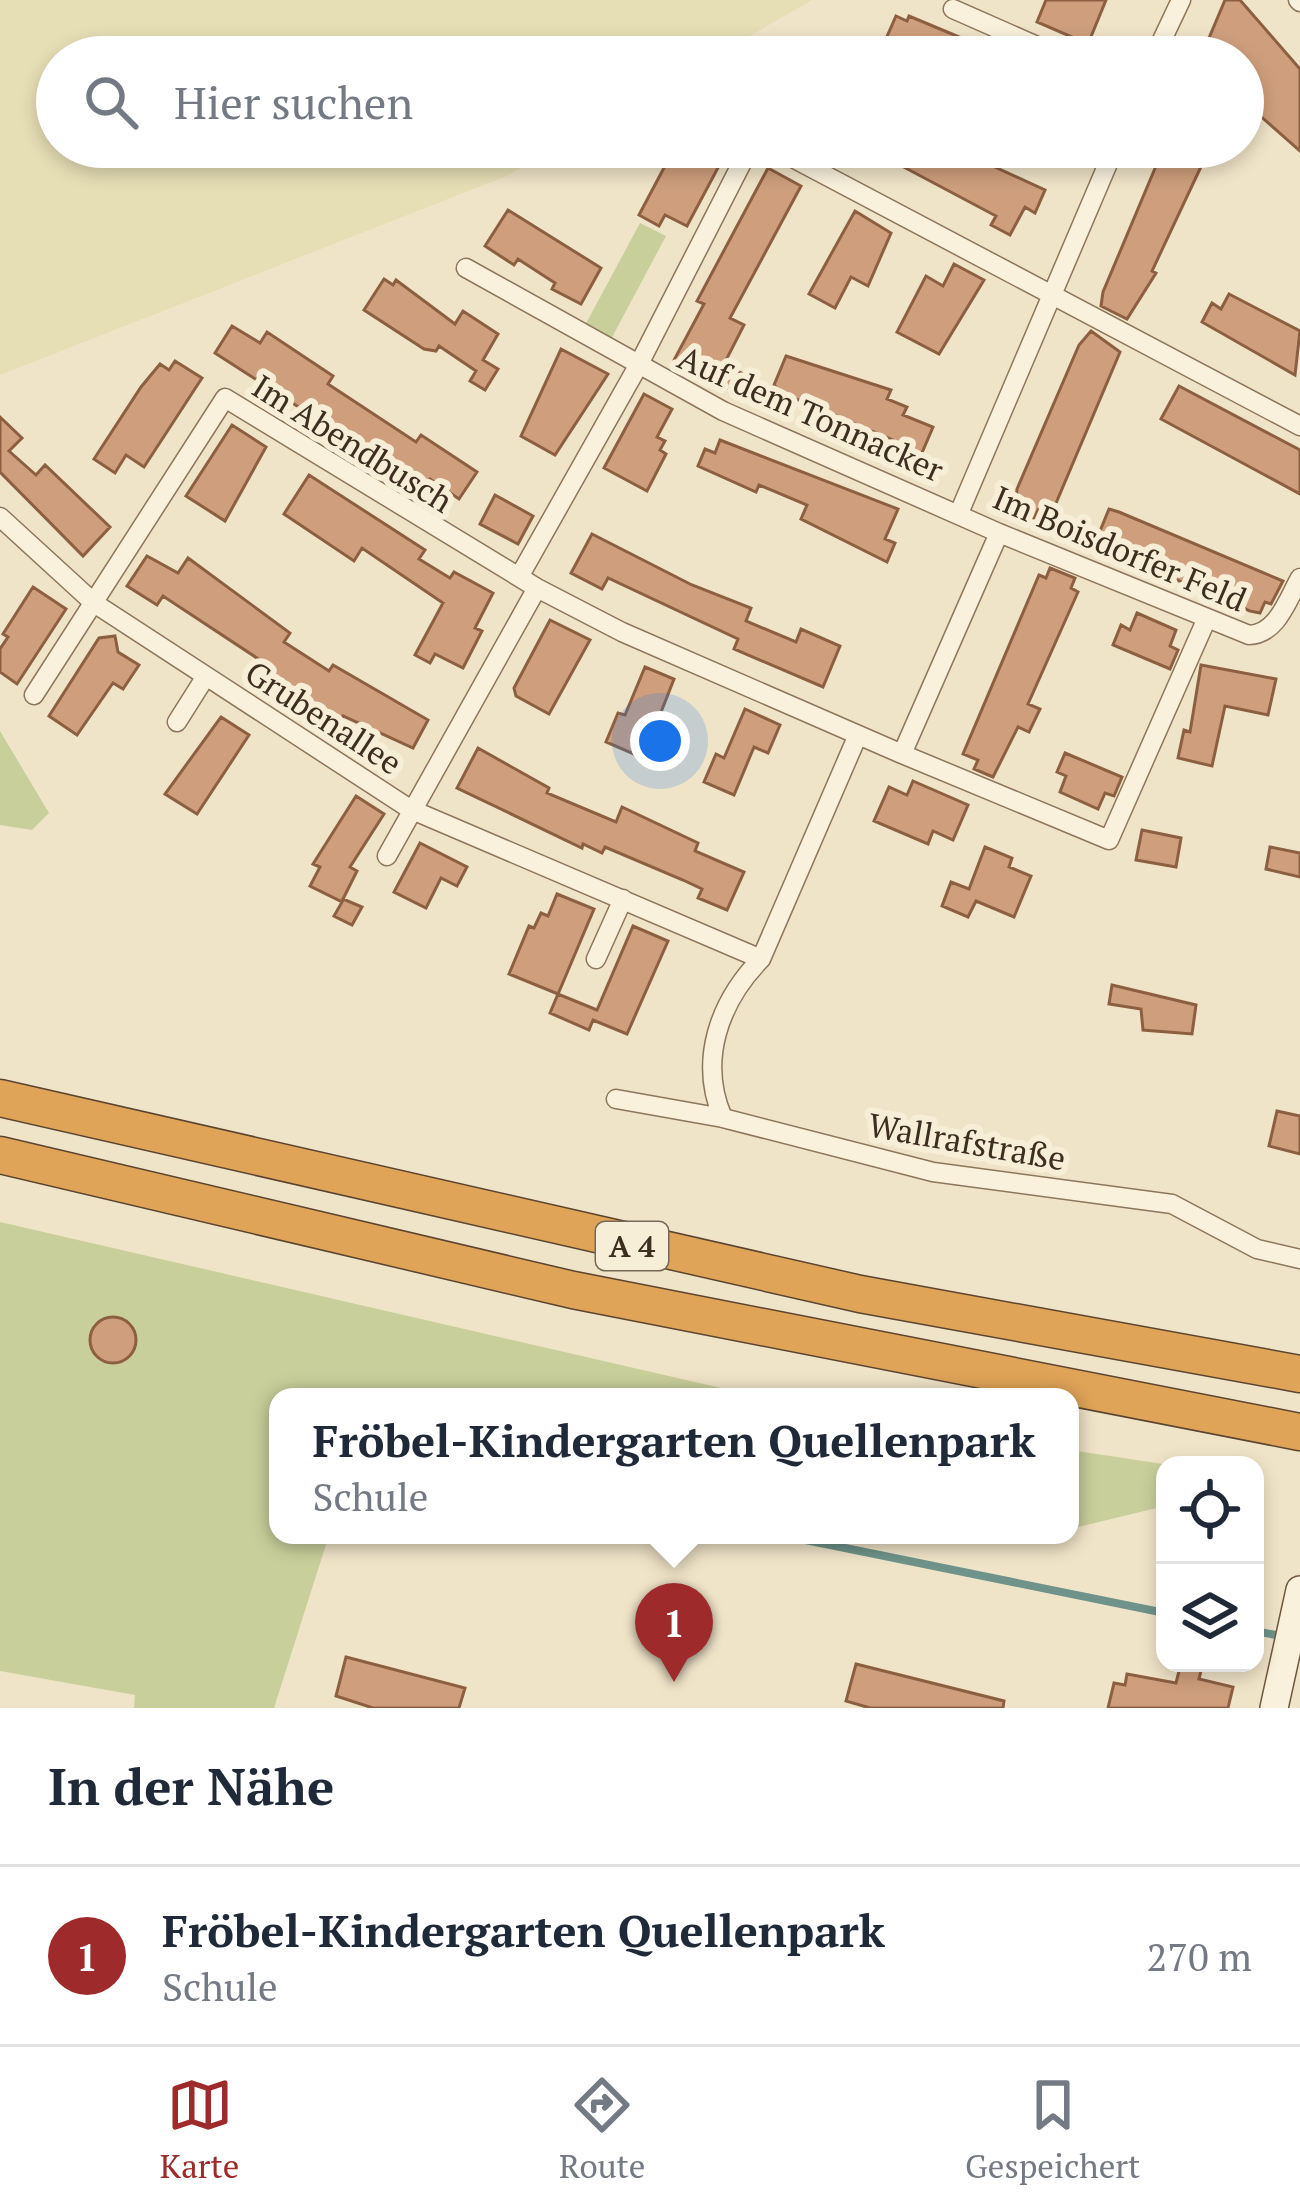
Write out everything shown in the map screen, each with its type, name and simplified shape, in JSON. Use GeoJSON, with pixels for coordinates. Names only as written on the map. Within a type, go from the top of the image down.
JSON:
{"type":"FeatureCollection","features":[{"type":"Feature","properties":{"kind":"highway","name":"A 4"},"geometry":{"type":"LineString","coordinates":[[0,1098],[613,1242],[860,1294],[1285,1372]]}},
{"type":"Feature","properties":{"kind":"highway","name":"A 4"},"geometry":{"type":"LineString","coordinates":[[0,1155],[595,1295],[1068,1388]]}},
{"type":"Feature","properties":{"kind":"highway","name":"A 4"},"geometry":{"type":"LineString","coordinates":[[1079,1390],[1300,1432]]}},
{"type":"Feature","properties":{"kind":"main road"},"geometry":{"type":"LineString","coordinates":[[1274,1708],[1299,1597]]}},
{"type":"Feature","properties":{"kind":"street"},"geometry":{"type":"LineString","coordinates":[[1164,36],[1181,0]]}},
{"type":"Feature","properties":{"kind":"street"},"geometry":{"type":"LineString","coordinates":[[953,9],[1014,36]]}},
{"type":"Feature","properties":{"kind":"street"},"geometry":{"type":"LineString","coordinates":[[638,365],[739,168]]}},
{"type":"Feature","properties":{"kind":"street"},"geometry":{"type":"LineString","coordinates":[[813,168],[1300,426]]}},
{"type":"Feature","properties":{"kind":"street"},"geometry":{"type":"LineString","coordinates":[[959,513],[1105,168]]}},
{"type":"Feature","properties":{"kind":"street","name":"Auf dem Tonnacker"},"geometry":{"type":"LineString","coordinates":[[466,268],[723,411],[959,513]]}},
{"type":"Feature","properties":{"kind":"street","name":"Auf dem Tonnacker"},"geometry":{"type":"LineString","coordinates":[[528,583],[638,365]]}},
{"type":"Feature","properties":{"kind":"street","name":"Im Abendbusch"},"geometry":{"type":"LineString","coordinates":[[94,603],[225,398],[528,583],[857,737],[1109,840],[1208,618]]}},
{"type":"Feature","properties":{"kind":"street","name":"Im Boisdorfer Feld"},"geometry":{"type":"LineString","coordinates":[[959,513],[1208,618],[1261,634],[1274,625],[1300,578]]}},
{"type":"Feature","properties":{"kind":"street","name":"Grubenallee"},"geometry":{"type":"LineString","coordinates":[[0,517],[94,603],[410,809],[761,959]]}},
{"type":"Feature","properties":{"kind":"street"},"geometry":{"type":"LineString","coordinates":[[902,754],[998,533]]}},
{"type":"Feature","properties":{"kind":"street"},"geometry":{"type":"LineString","coordinates":[[410,809],[528,583]]}},
{"type":"Feature","properties":{"kind":"street"},"geometry":{"type":"LineString","coordinates":[[34,695],[94,603]]}},
{"type":"Feature","properties":{"kind":"street","name":"Grubenallee"},"geometry":{"type":"LineString","coordinates":[[177,722],[206,676]]}},
{"type":"Feature","properties":{"kind":"street"},"geometry":{"type":"LineString","coordinates":[[723,1118],[712,1094],[711,1060],[719,1024],[736,985],[761,959],[857,737]]}},
{"type":"Feature","properties":{"kind":"street","name":"Grubenallee"},"geometry":{"type":"LineString","coordinates":[[387,856],[410,809]]}},
{"type":"Feature","properties":{"kind":"street"},"geometry":{"type":"LineString","coordinates":[[596,959],[623,899]]}},
{"type":"Feature","properties":{"kind":"street","name":"Wallrafstraße"},"geometry":{"type":"LineString","coordinates":[[616,1099],[723,1118],[934,1172],[1172,1204],[1257,1249],[1300,1259]]}},
{"type":"Feature","properties":{"kind":"shaded area"},"geometry":{"type":"Polygon","coordinates":[[[0,0],[812,0],[749,36],[36,36],[36,168],[521,168],[0,375],[0,0]]]}},
{"type":"Feature","properties":{"kind":"green space"},"geometry":{"type":"Polygon","coordinates":[[[640,223],[666,236],[609,343],[583,329],[640,223]]]}},
{"type":"Feature","properties":{"kind":"green space"},"geometry":{"type":"Polygon","coordinates":[[[0,731],[49,813],[32,830],[0,825],[0,731]]]}},
{"type":"Feature","properties":{"kind":"green space"},"geometry":{"type":"Polygon","coordinates":[[[0,1222],[721,1388],[269,1388],[269,1544],[326,1544],[274,1708],[134,1708],[135,1695],[0,1671],[0,1222]]]}},
{"type":"Feature","properties":{"kind":"green space"},"geometry":{"type":"Polygon","coordinates":[[[1079,1451],[1156,1463],[1156,1508],[1079,1527],[1079,1451]]]}},
{"type":"Feature","properties":{"kind":"building"},"geometry":{"type":"Polygon","coordinates":[[[1046,0],[1106,0],[1091,36],[1069,36],[1037,22],[1046,0]]]}},
{"type":"Feature","properties":{"kind":"building"},"geometry":{"type":"Polygon","coordinates":[[[1225,0],[1240,0],[1300,69],[1300,151],[1264,119],[1264,36],[1210,36],[1225,0]]]}},
{"type":"Feature","properties":{"kind":"building"},"geometry":{"type":"Polygon","coordinates":[[[896,16],[907,21],[909,16],[957,36],[887,36],[896,16]]]}},
{"type":"Feature","properties":{"kind":"building"},"geometry":{"type":"Polygon","coordinates":[[[664,168],[718,168],[687,226],[665,215],[659,226],[639,215],[664,168]]]}},
{"type":"Feature","properties":{"kind":"building"},"geometry":{"type":"Polygon","coordinates":[[[768,168],[801,186],[730,318],[744,325],[724,364],[747,376],[738,393],[674,360],[704,304],[697,301],[768,168]]]}},
{"type":"Feature","properties":{"kind":"building"},"geometry":{"type":"Polygon","coordinates":[[[906,168],[997,168],[1045,190],[1035,213],[1025,207],[1010,235],[991,225],[996,216],[906,168]]]}},
{"type":"Feature","properties":{"kind":"building"},"geometry":{"type":"Polygon","coordinates":[[[1155,168],[1200,168],[1152,271],[1156,273],[1127,319],[1101,306],[1155,168]]]}},
{"type":"Feature","properties":{"kind":"building"},"geometry":{"type":"Polygon","coordinates":[[[508,210],[601,268],[581,304],[552,289],[555,283],[518,259],[514,265],[485,246],[508,210]]]}},
{"type":"Feature","properties":{"kind":"building"},"geometry":{"type":"Polygon","coordinates":[[[855,211],[891,233],[868,286],[851,277],[835,308],[809,294],[855,211]]]}},
{"type":"Feature","properties":{"kind":"building"},"geometry":{"type":"Polygon","coordinates":[[[954,264],[984,280],[939,354],[897,332],[926,276],[943,286],[954,264]]]}},
{"type":"Feature","properties":{"kind":"building"},"geometry":{"type":"Polygon","coordinates":[[[384,279],[393,285],[396,280],[455,324],[463,311],[498,334],[483,360],[498,369],[485,390],[470,381],[476,371],[439,346],[436,351],[424,349],[364,310],[384,279]]]}},
{"type":"Feature","properties":{"kind":"building"},"geometry":{"type":"Polygon","coordinates":[[[1229,294],[1300,331],[1295,375],[1202,322],[1212,303],[1221,309],[1229,294]]]}},
{"type":"Feature","properties":{"kind":"building"},"geometry":{"type":"Polygon","coordinates":[[[232,326],[260,343],[267,332],[333,376],[328,384],[416,442],[421,435],[477,472],[459,499],[430,479],[424,488],[215,353],[232,326]]]}},
{"type":"Feature","properties":{"kind":"building"},"geometry":{"type":"Polygon","coordinates":[[[1091,331],[1120,352],[1051,515],[1038,510],[1034,519],[1015,511],[1017,489],[1079,345],[1091,331]]]}},
{"type":"Feature","properties":{"kind":"building"},"geometry":{"type":"Polygon","coordinates":[[[561,349],[608,374],[555,455],[521,436],[561,349]]]}},
{"type":"Feature","properties":{"kind":"building"},"geometry":{"type":"Polygon","coordinates":[[[786,356],[891,390],[887,399],[907,407],[903,415],[933,427],[918,462],[889,450],[893,440],[784,394],[774,385],[786,356]]]}},
{"type":"Feature","properties":{"kind":"building"},"geometry":{"type":"Polygon","coordinates":[[[175,361],[202,378],[144,467],[126,455],[115,473],[94,459],[160,364],[169,370],[175,361]]]}},
{"type":"Feature","properties":{"kind":"building"},"geometry":{"type":"Polygon","coordinates":[[[1179,386],[1300,450],[1300,494],[1161,419],[1179,386]]]}},
{"type":"Feature","properties":{"kind":"building"},"geometry":{"type":"Polygon","coordinates":[[[644,394],[672,409],[657,437],[665,441],[660,450],[666,454],[647,491],[604,468],[644,394]]]}},
{"type":"Feature","properties":{"kind":"building"},"geometry":{"type":"Polygon","coordinates":[[[0,417],[22,438],[9,451],[36,475],[45,465],[110,527],[83,556],[0,472],[0,417]]]}},
{"type":"Feature","properties":{"kind":"building"},"geometry":{"type":"Polygon","coordinates":[[[232,425],[266,447],[225,521],[186,496],[232,425]]]}},
{"type":"Feature","properties":{"kind":"building"},"geometry":{"type":"Polygon","coordinates":[[[720,440],[898,509],[885,539],[895,543],[887,562],[801,519],[807,505],[759,485],[756,492],[698,466],[705,449],[715,453],[720,440]]]}},
{"type":"Feature","properties":{"kind":"building"},"geometry":{"type":"Polygon","coordinates":[[[309,475],[425,550],[419,559],[450,578],[454,572],[493,593],[475,628],[482,631],[463,668],[435,654],[430,663],[415,655],[443,603],[362,548],[354,561],[284,514],[309,475]]]}},
{"type":"Feature","properties":{"kind":"building"},"geometry":{"type":"Polygon","coordinates":[[[495,495],[533,516],[518,544],[480,524],[495,495]]]}},
{"type":"Feature","properties":{"kind":"building"},"geometry":{"type":"Polygon","coordinates":[[[1109,509],[1283,581],[1271,604],[1265,602],[1260,613],[1250,611],[1113,553],[1098,536],[1109,509]]]}},
{"type":"Feature","properties":{"kind":"building"},"geometry":{"type":"Polygon","coordinates":[[[592,534],[692,585],[751,608],[746,621],[796,642],[801,629],[840,646],[823,687],[734,649],[738,639],[608,578],[602,589],[571,573],[592,534]]]}},
{"type":"Feature","properties":{"kind":"building"},"geometry":{"type":"Polygon","coordinates":[[[147,556],[178,573],[188,558],[290,633],[284,642],[329,671],[333,665],[428,720],[413,748],[343,716],[338,723],[264,674],[269,666],[163,596],[157,605],[127,586],[147,556]]]}},
{"type":"Feature","properties":{"kind":"building"},"geometry":{"type":"Polygon","coordinates":[[[1050,568],[1075,578],[1071,588],[1078,592],[1028,704],[1040,709],[1029,732],[1018,727],[993,777],[974,769],[978,760],[963,754],[1039,575],[1046,578],[1050,568]]]}},
{"type":"Feature","properties":{"kind":"building"},"geometry":{"type":"Polygon","coordinates":[[[33,587],[66,609],[17,684],[0,672],[0,649],[8,637],[3,634],[33,587]]]}},
{"type":"Feature","properties":{"kind":"building"},"geometry":{"type":"Polygon","coordinates":[[[1137,613],[1176,630],[1170,646],[1178,650],[1170,669],[1113,645],[1121,625],[1130,630],[1137,613]]]}},
{"type":"Feature","properties":{"kind":"building"},"geometry":{"type":"Polygon","coordinates":[[[550,620],[590,640],[549,714],[516,696],[514,688],[550,620]]]}},
{"type":"Feature","properties":{"kind":"building"},"geometry":{"type":"Polygon","coordinates":[[[115,636],[118,652],[139,665],[123,689],[113,683],[77,735],[49,716],[99,638],[115,636]]]}},
{"type":"Feature","properties":{"kind":"building"},"geometry":{"type":"Polygon","coordinates":[[[1201,665],[1276,679],[1268,715],[1225,706],[1212,766],[1178,758],[1184,730],[1190,732],[1201,665]]]}},
{"type":"Feature","properties":{"kind":"building"},"geometry":{"type":"Polygon","coordinates":[[[645,667],[674,679],[643,758],[606,742],[618,713],[625,715],[645,667]]]}},
{"type":"Feature","properties":{"kind":"building"},"geometry":{"type":"Polygon","coordinates":[[[745,709],[780,725],[768,753],[754,747],[734,795],[704,782],[716,754],[724,758],[745,709]]]}},
{"type":"Feature","properties":{"kind":"building"},"geometry":{"type":"Polygon","coordinates":[[[221,717],[249,735],[197,814],[165,794],[221,717]]]}},
{"type":"Feature","properties":{"kind":"building"},"geometry":{"type":"Polygon","coordinates":[[[478,748],[549,788],[547,793],[616,822],[622,807],[698,843],[695,851],[744,872],[727,910],[698,898],[702,889],[683,880],[605,847],[602,853],[583,844],[582,848],[457,788],[478,748]]]}},
{"type":"Feature","properties":{"kind":"building"},"geometry":{"type":"Polygon","coordinates":[[[1065,753],[1122,777],[1114,796],[1105,793],[1098,809],[1060,792],[1066,776],[1057,772],[1065,753]]]}},
{"type":"Feature","properties":{"kind":"building"},"geometry":{"type":"Polygon","coordinates":[[[913,781],[968,805],[953,840],[933,831],[928,844],[874,821],[889,787],[907,795],[913,781]]]}},
{"type":"Feature","properties":{"kind":"building"},"geometry":{"type":"Polygon","coordinates":[[[356,796],[384,814],[350,867],[357,871],[343,899],[362,907],[352,925],[334,916],[342,902],[310,886],[320,867],[313,864],[356,796]]]}},
{"type":"Feature","properties":{"kind":"building"},"geometry":{"type":"Polygon","coordinates":[[[1142,830],[1181,838],[1176,867],[1136,860],[1142,830]]]}},
{"type":"Feature","properties":{"kind":"building"},"geometry":{"type":"Polygon","coordinates":[[[420,843],[467,867],[457,886],[441,878],[426,908],[394,892],[420,843]]]}},
{"type":"Feature","properties":{"kind":"building"},"geometry":{"type":"Polygon","coordinates":[[[985,847],[1012,858],[1009,867],[1031,876],[1014,917],[976,901],[968,917],[942,906],[951,882],[969,889],[985,847]]]}},
{"type":"Feature","properties":{"kind":"building"},"geometry":{"type":"Polygon","coordinates":[[[1270,847],[1300,853],[1300,877],[1266,869],[1270,847]]]}},
{"type":"Feature","properties":{"kind":"building"},"geometry":{"type":"Polygon","coordinates":[[[557,894],[594,909],[558,994],[509,974],[529,926],[534,928],[541,913],[548,916],[557,894]]]}},
{"type":"Feature","properties":{"kind":"building"},"geometry":{"type":"Polygon","coordinates":[[[633,926],[668,941],[627,1034],[593,1020],[589,1030],[550,1013],[558,994],[597,1010],[633,926]]]}},
{"type":"Feature","properties":{"kind":"building"},"geometry":{"type":"Polygon","coordinates":[[[1112,985],[1196,1005],[1192,1034],[1143,1030],[1141,1009],[1109,1004],[1112,985]]]}},
{"type":"Feature","properties":{"kind":"building"},"geometry":{"type":"Polygon","coordinates":[[[1277,1111],[1300,1116],[1300,1154],[1269,1146],[1277,1111]]]}},
{"type":"Feature","properties":{"kind":"building"},"geometry":{"type":"Polygon","coordinates":[[[113,1317],[129,1324],[136,1340],[129,1356],[113,1363],[97,1356],[90,1340],[97,1324],[113,1317]]]}},
{"type":"Feature","properties":{"kind":"building"},"geometry":{"type":"Polygon","coordinates":[[[346,1657],[465,1688],[459,1708],[373,1708],[336,1696],[346,1657]]]}},
{"type":"Feature","properties":{"kind":"building"},"geometry":{"type":"Polygon","coordinates":[[[856,1664],[1004,1701],[1003,1708],[870,1708],[846,1701],[856,1664]]]}},
{"type":"Feature","properties":{"kind":"building"},"geometry":{"type":"Polygon","coordinates":[[[1179,1672],[1201,1672],[1199,1679],[1233,1687],[1228,1708],[1108,1708],[1114,1683],[1125,1685],[1127,1674],[1176,1683],[1179,1672]]]}},
{"type":"Feature","properties":{"kind":"waterway"},"geometry":{"type":"LineString","coordinates":[[825,1544],[1156,1611]]}},
{"type":"Feature","properties":{"kind":"waterway"},"geometry":{"type":"LineString","coordinates":[[1264,1633],[1281,1636]]}},
{"type":"Feature","properties":{"kind":"place","name":"Fröbel-Kindergarten Quellenpark"},"geometry":{"type":"Point","coordinates":[674,1682]}}]}
